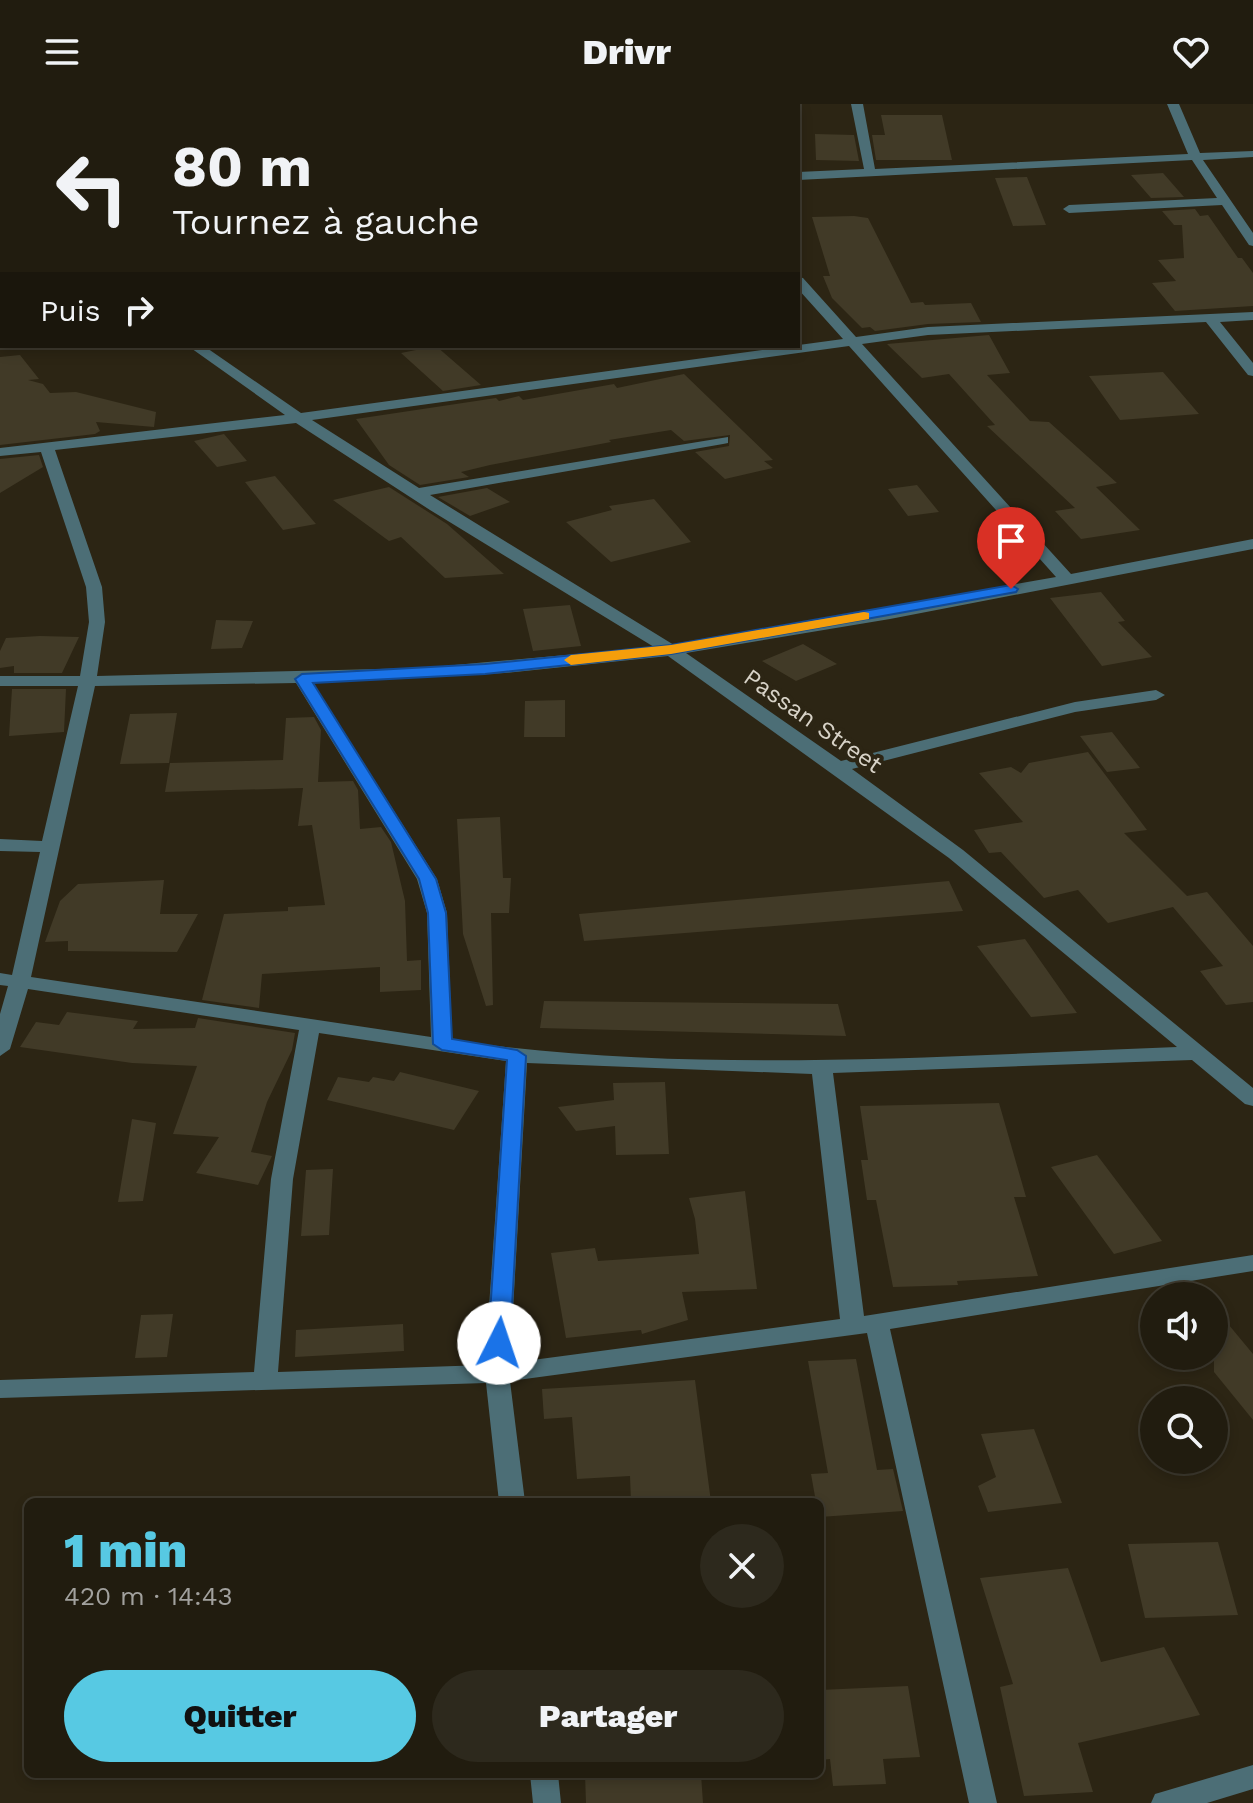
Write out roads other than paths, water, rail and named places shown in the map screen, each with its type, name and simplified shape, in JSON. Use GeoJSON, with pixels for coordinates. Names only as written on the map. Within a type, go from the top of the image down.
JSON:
{"type":"FeatureCollection","features":[{"type":"Feature","properties":{"kind":"street"},"geometry":{"type":"LineString","coordinates":[[857,104],[870,172]]}},
{"type":"Feature","properties":{"kind":"street"},"geometry":{"type":"LineString","coordinates":[[1173,104],[1195,156],[1253,242]]}},
{"type":"Feature","properties":{"kind":"street"},"geometry":{"type":"LineString","coordinates":[[800,176],[1253,154]]}},
{"type":"Feature","properties":{"kind":"street"},"geometry":{"type":"LineString","coordinates":[[1069,209],[1225,201]]}},
{"type":"Feature","properties":{"kind":"street"},"geometry":{"type":"LineString","coordinates":[[800,283],[1067,579]]}},
{"type":"Feature","properties":{"kind":"street"},"geometry":{"type":"LineString","coordinates":[[0,452],[298,418],[928,331],[1253,316]]}},
{"type":"Feature","properties":{"kind":"street"},"geometry":{"type":"LineString","coordinates":[[1209,317],[1253,372]]}},
{"type":"Feature","properties":{"kind":"street","name":"Passan Street"},"geometry":{"type":"LineString","coordinates":[[198,348],[435,507],[671,650],[838,767],[956,854],[1253,1099]]}},
{"type":"Feature","properties":{"kind":"street"},"geometry":{"type":"LineString","coordinates":[[417,493],[723,440]]}},
{"type":"Feature","properties":{"kind":"street"},"geometry":{"type":"LineString","coordinates":[[0,1049],[10,981],[50,847],[88,681],[97,622],[94,587],[47,449]]}},
{"type":"Feature","properties":{"kind":"street"},"geometry":{"type":"LineString","coordinates":[[0,681],[302,679],[485,669],[671,650],[1253,544]]}},
{"type":"Feature","properties":{"kind":"street"},"geometry":{"type":"LineString","coordinates":[[302,679],[427,879],[437,913],[442,1044]]}},
{"type":"Feature","properties":{"kind":"street"},"geometry":{"type":"LineString","coordinates":[[838,767],[1075,707],[1156,695]]}},
{"type":"Feature","properties":{"kind":"street"},"geometry":{"type":"LineString","coordinates":[[0,845],[50,847]]}},
{"type":"Feature","properties":{"kind":"street"},"geometry":{"type":"LineString","coordinates":[[10,981],[517,1056],[642,1063],[822,1067],[1194,1053]]}},
{"type":"Feature","properties":{"kind":"street"},"geometry":{"type":"LineString","coordinates":[[265,1381],[282,1179],[310,1027]]}},
{"type":"Feature","properties":{"kind":"street"},"geometry":{"type":"LineString","coordinates":[[512,1498],[497,1374],[517,1056]]}},
{"type":"Feature","properties":{"kind":"street"},"geometry":{"type":"LineString","coordinates":[[822,1067],[865,1325],[983,1803]]}},
{"type":"Feature","properties":{"kind":"street"},"geometry":{"type":"LineString","coordinates":[[0,1389],[497,1374],[865,1325],[1253,1263]]}},
{"type":"Feature","properties":{"kind":"street"},"geometry":{"type":"LineString","coordinates":[[544,1778],[547,1803]]}},
{"type":"Feature","properties":{"kind":"street"},"geometry":{"type":"LineString","coordinates":[[1165,1803],[1252,1780]]}}]}
